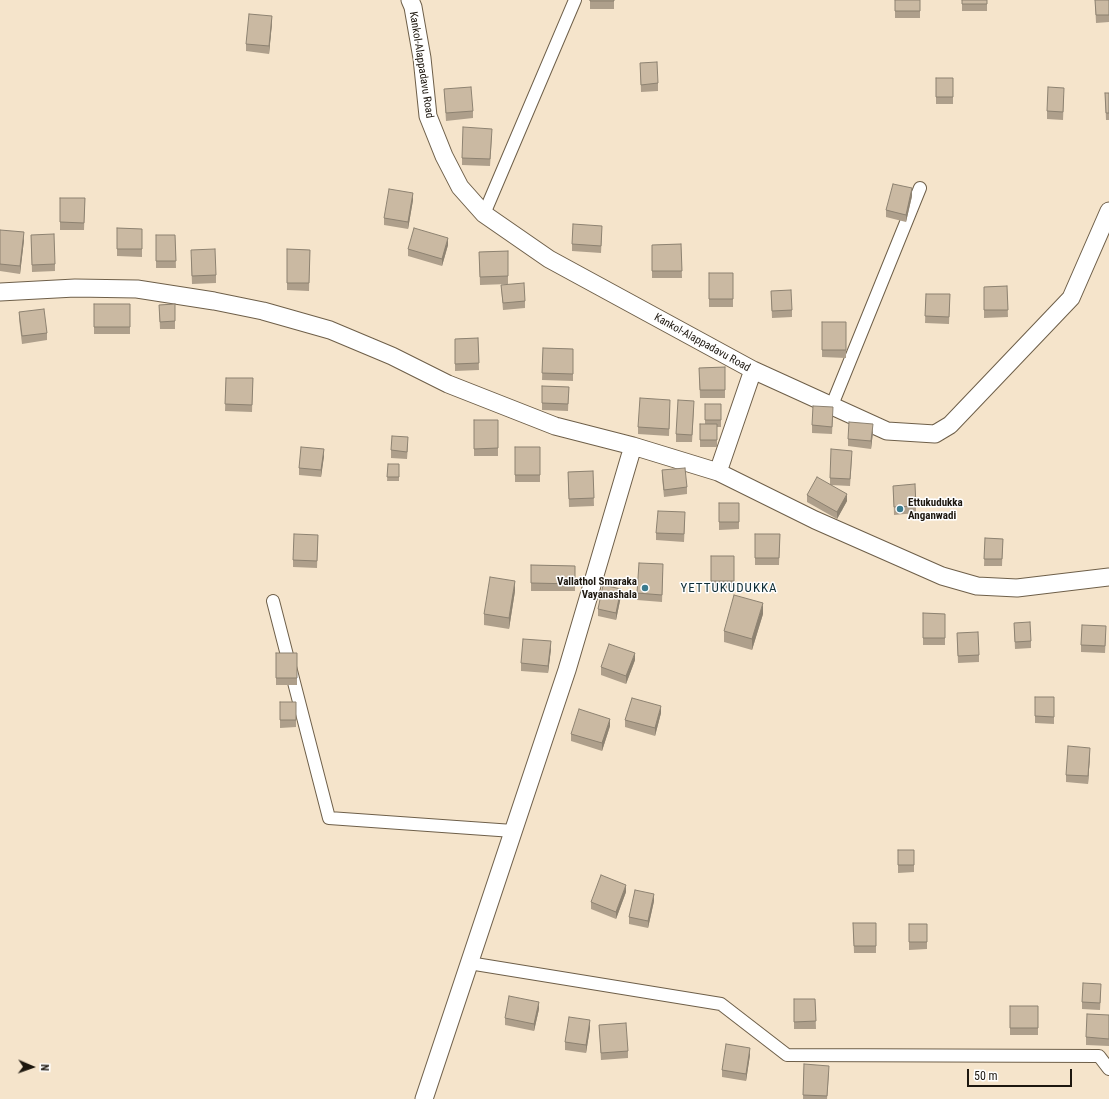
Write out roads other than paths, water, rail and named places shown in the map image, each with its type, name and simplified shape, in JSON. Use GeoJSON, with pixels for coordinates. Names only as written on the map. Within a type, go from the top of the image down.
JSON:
{"type":"FeatureCollection","features":[{"type":"Feature","properties":{"kind":"street","name":"Kankol-Alappadavu Road"},"geometry":{"type":"LineString","coordinates":[[410,0],[422,58],[428,116],[444,156],[460,187],[484,214],[549,259],[754,370],[718,472]]}},
{"type":"Feature","properties":{"kind":"street"},"geometry":{"type":"LineString","coordinates":[[484,214],[575,0]]}},
{"type":"Feature","properties":{"kind":"street"},"geometry":{"type":"LineString","coordinates":[[832,405],[920,188]]}},
{"type":"Feature","properties":{"kind":"street"},"geometry":{"type":"LineString","coordinates":[[754,370],[887,431],[934,434],[950,425],[1071,298],[1109,211]]}},
{"type":"Feature","properties":{"kind":"street"},"geometry":{"type":"LineString","coordinates":[[0,292],[75,288],[137,289],[214,301],[263,311],[330,330],[392,356],[448,384],[555,426],[633,446],[718,472],[815,520],[942,576],[977,586],[1017,588],[1109,577]]}},
{"type":"Feature","properties":{"kind":"street"},"geometry":{"type":"LineString","coordinates":[[424,1099],[567,670],[633,446]]}},
{"type":"Feature","properties":{"kind":"street"},"geometry":{"type":"LineString","coordinates":[[273,601],[328,818],[514,831]]}},
{"type":"Feature","properties":{"kind":"street"},"geometry":{"type":"LineString","coordinates":[[469,964],[721,1004],[787,1055],[1099,1056],[1109,1069]]}},
{"type":"Feature","properties":{"kind":"place","name":"Ettukudukka Anganwadi"},"geometry":{"type":"Point","coordinates":[900,509]}},
{"type":"Feature","properties":{"kind":"place","name":"Vallathol Smaraka Vayanashala"},"geometry":{"type":"Point","coordinates":[645,588]}},
{"type":"Feature","properties":{"kind":"district","name":"YETTUKUDUKKA"},"geometry":{"type":"Point","coordinates":[729,589]}}]}
